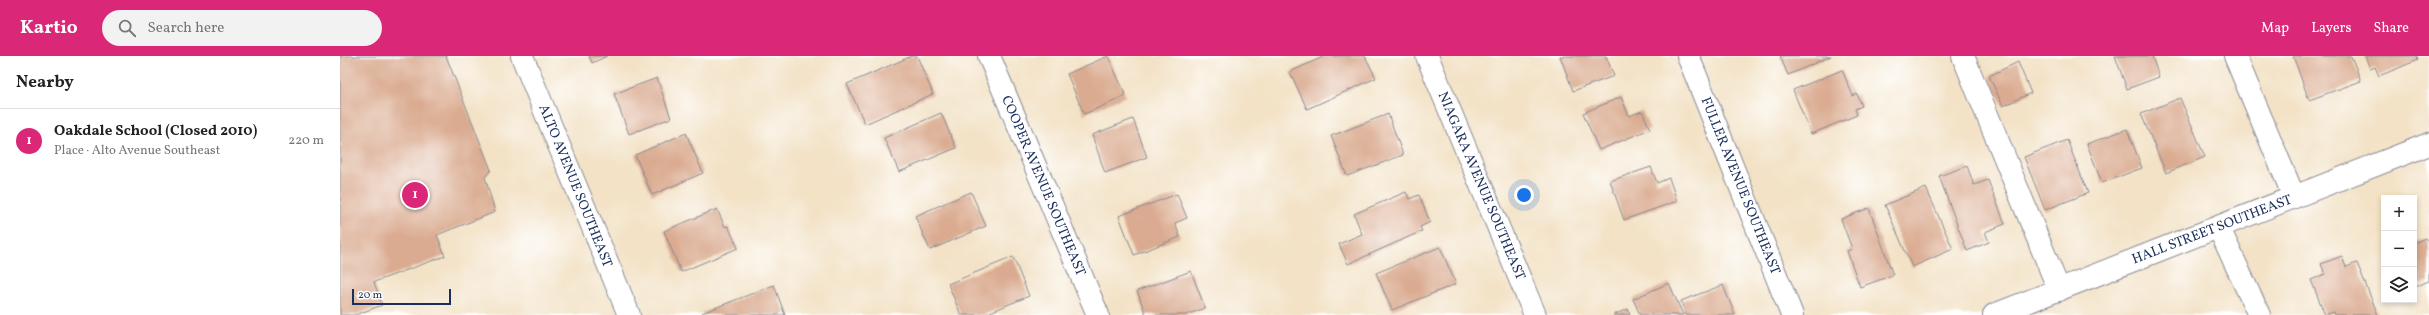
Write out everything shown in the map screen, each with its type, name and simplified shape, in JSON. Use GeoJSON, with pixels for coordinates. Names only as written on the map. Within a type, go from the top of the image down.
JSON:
{"type":"FeatureCollection","features":[{"type":"Feature","properties":{"kind":"street","name":"ALTO AVENUE SOUTHEAST"},"geometry":{"type":"LineString","coordinates":[[522,56],[629,315]]}},
{"type":"Feature","properties":{"kind":"street","name":"COOPER AVENUE SOUTHEAST"},"geometry":{"type":"LineString","coordinates":[[989,56],[1098,315]]}},
{"type":"Feature","properties":{"kind":"street","name":"NIAGARA AVENUE SOUTHEAST"},"geometry":{"type":"LineString","coordinates":[[1427,56],[1535,315]]}},
{"type":"Feature","properties":{"kind":"street","name":"FULLER AVENUE SOUTHEAST"},"geometry":{"type":"LineString","coordinates":[[1688,56],[1792,315]]}},
{"type":"Feature","properties":{"kind":"street"},"geometry":{"type":"LineString","coordinates":[[1963,56],[2059,290]]}},
{"type":"Feature","properties":{"kind":"street"},"geometry":{"type":"LineString","coordinates":[[2235,56],[2294,197]]}},
{"type":"Feature","properties":{"kind":"street","name":"HALL STREET SOUTHEAST"},"geometry":{"type":"LineString","coordinates":[[1994,315],[2219,228],[2429,144]]}},
{"type":"Feature","properties":{"kind":"street"},"geometry":{"type":"LineString","coordinates":[[2219,228],[2259,315]]}},
{"type":"Feature","properties":{"kind":"building"},"geometry":{"type":"Polygon","coordinates":[[[340,56],[446,56],[491,170],[485,177],[495,212],[437,235],[445,256],[374,282],[382,305],[355,315],[340,315],[340,56]]]}},
{"type":"Feature","properties":{"kind":"building"},"geometry":{"type":"Polygon","coordinates":[[[589,56],[607,56],[592,63],[589,56]]]}},
{"type":"Feature","properties":{"kind":"building"},"geometry":{"type":"Polygon","coordinates":[[[912,56],[917,56],[933,94],[865,124],[847,84],[912,56]]]}},
{"type":"Feature","properties":{"kind":"building"},"geometry":{"type":"Polygon","coordinates":[[[1108,56],[1126,96],[1084,114],[1067,74],[1108,56]]]}},
{"type":"Feature","properties":{"kind":"building"},"geometry":{"type":"Polygon","coordinates":[[[1325,56],[1365,56],[1376,78],[1307,109],[1290,72],[1325,56]]]}},
{"type":"Feature","properties":{"kind":"building"},"geometry":{"type":"Polygon","coordinates":[[[1560,56],[1606,56],[1614,76],[1573,91],[1560,56]]]}},
{"type":"Feature","properties":{"kind":"building"},"geometry":{"type":"Polygon","coordinates":[[[1780,56],[1831,56],[1788,75],[1780,56]]]}},
{"type":"Feature","properties":{"kind":"building"},"geometry":{"type":"Polygon","coordinates":[[[2115,56],[2152,56],[2159,77],[2127,89],[2115,56]]]}},
{"type":"Feature","properties":{"kind":"building"},"geometry":{"type":"Polygon","coordinates":[[[2293,56],[2351,56],[2361,81],[2309,100],[2293,56]]]}},
{"type":"Feature","properties":{"kind":"building"},"geometry":{"type":"Polygon","coordinates":[[[2365,56],[2417,56],[2418,60],[2379,76],[2375,67],[2370,69],[2365,56]]]}},
{"type":"Feature","properties":{"kind":"building"},"geometry":{"type":"Polygon","coordinates":[[[2018,62],[2031,93],[2003,106],[1989,76],[2018,62]]]}},
{"type":"Feature","properties":{"kind":"building"},"geometry":{"type":"Polygon","coordinates":[[[1842,70],[1853,96],[1857,94],[1862,106],[1855,109],[1857,115],[1811,134],[1793,90],[1842,70]]]}},
{"type":"Feature","properties":{"kind":"building"},"geometry":{"type":"Polygon","coordinates":[[[657,78],[671,118],[629,134],[614,94],[657,78]]]}},
{"type":"Feature","properties":{"kind":"building"},"geometry":{"type":"Polygon","coordinates":[[[1621,97],[1629,116],[1642,111],[1650,129],[1599,150],[1583,113],[1621,97]]]}},
{"type":"Feature","properties":{"kind":"building"},"geometry":{"type":"Polygon","coordinates":[[[2180,98],[2205,157],[2166,173],[2141,114],[2180,98]]]}},
{"type":"Feature","properties":{"kind":"building"},"geometry":{"type":"Polygon","coordinates":[[[941,113],[956,148],[899,172],[884,138],[941,113]]]}},
{"type":"Feature","properties":{"kind":"building"},"geometry":{"type":"Polygon","coordinates":[[[1388,114],[1403,155],[1347,176],[1331,136],[1388,114]]]}},
{"type":"Feature","properties":{"kind":"building"},"geometry":{"type":"Polygon","coordinates":[[[1133,119],[1147,157],[1105,173],[1092,135],[1133,119]]]}},
{"type":"Feature","properties":{"kind":"building"},"geometry":{"type":"Polygon","coordinates":[[[2127,129],[2142,168],[2102,183],[2087,144],[2127,129]]]}},
{"type":"Feature","properties":{"kind":"building"},"geometry":{"type":"Polygon","coordinates":[[[686,133],[703,173],[652,195],[635,155],[686,133]]]}},
{"type":"Feature","properties":{"kind":"building"},"geometry":{"type":"Polygon","coordinates":[[[2067,140],[2088,193],[2045,210],[2024,157],[2067,140]]]}},
{"type":"Feature","properties":{"kind":"building"},"geometry":{"type":"Polygon","coordinates":[[[1967,166],[1974,185],[1988,180],[2005,224],[1985,232],[1989,242],[1967,251],[1939,176],[1967,166]]]}},
{"type":"Feature","properties":{"kind":"building"},"geometry":{"type":"Polygon","coordinates":[[[1651,167],[1657,183],[1669,178],[1677,201],[1624,220],[1610,181],[1651,167]]]}},
{"type":"Feature","properties":{"kind":"building"},"geometry":{"type":"Polygon","coordinates":[[[1926,188],[1953,249],[1912,267],[1885,205],[1926,188]]]}},
{"type":"Feature","properties":{"kind":"building"},"geometry":{"type":"Polygon","coordinates":[[[971,192],[986,226],[930,250],[915,216],[971,192]]]}},
{"type":"Feature","properties":{"kind":"building"},"geometry":{"type":"Polygon","coordinates":[[[1406,192],[1409,199],[1419,195],[1430,222],[1420,227],[1422,231],[1348,264],[1339,244],[1362,234],[1354,214],[1406,192]]]}},
{"type":"Feature","properties":{"kind":"building"},"geometry":{"type":"Polygon","coordinates":[[[1177,194],[1187,218],[1175,223],[1180,237],[1134,255],[1119,216],[1177,194]]]}},
{"type":"Feature","properties":{"kind":"building"},"geometry":{"type":"Polygon","coordinates":[[[1869,208],[1893,275],[1860,287],[1847,251],[1852,249],[1841,219],[1869,208]]]}},
{"type":"Feature","properties":{"kind":"building"},"geometry":{"type":"Polygon","coordinates":[[[717,209],[725,227],[728,226],[738,248],[681,272],[664,231],[717,209]]]}},
{"type":"Feature","properties":{"kind":"building"},"geometry":{"type":"Polygon","coordinates":[[[2425,238],[2429,243],[2429,281],[2417,286],[2417,267],[2417,242],[2425,238]]]}},
{"type":"Feature","properties":{"kind":"building"},"geometry":{"type":"Polygon","coordinates":[[[1440,247],[1456,284],[1392,310],[1376,273],[1440,247]]]}},
{"type":"Feature","properties":{"kind":"building"},"geometry":{"type":"Polygon","coordinates":[[[2342,256],[2346,267],[2357,263],[2378,315],[2335,315],[2334,312],[2325,315],[2311,280],[2325,274],[2321,264],[2342,256]]]}},
{"type":"Feature","properties":{"kind":"building"},"geometry":{"type":"Polygon","coordinates":[[[1013,257],[1029,296],[983,315],[961,315],[948,284],[1013,257]]]}},
{"type":"Feature","properties":{"kind":"building"},"geometry":{"type":"Polygon","coordinates":[[[1191,271],[1205,308],[1186,315],[1146,315],[1137,291],[1191,271]]]}},
{"type":"Feature","properties":{"kind":"building"},"geometry":{"type":"Polygon","coordinates":[[[1669,283],[1683,315],[1640,315],[1633,299],[1669,283]]]}},
{"type":"Feature","properties":{"kind":"building"},"geometry":{"type":"Polygon","coordinates":[[[774,285],[785,315],[703,315],[702,313],[774,285]]]}},
{"type":"Feature","properties":{"kind":"building"},"geometry":{"type":"Polygon","coordinates":[[[1723,285],[1735,315],[1686,315],[1681,301],[1723,285]]]}},
{"type":"Feature","properties":{"kind":"building"},"geometry":{"type":"Polygon","coordinates":[[[1628,309],[1630,315],[1613,315],[1628,309]]]}},
{"type":"Feature","properties":{"kind":"place","name":"Oakdale School (Closed 2010)"},"geometry":{"type":"Point","coordinates":[415,195]}}]}
